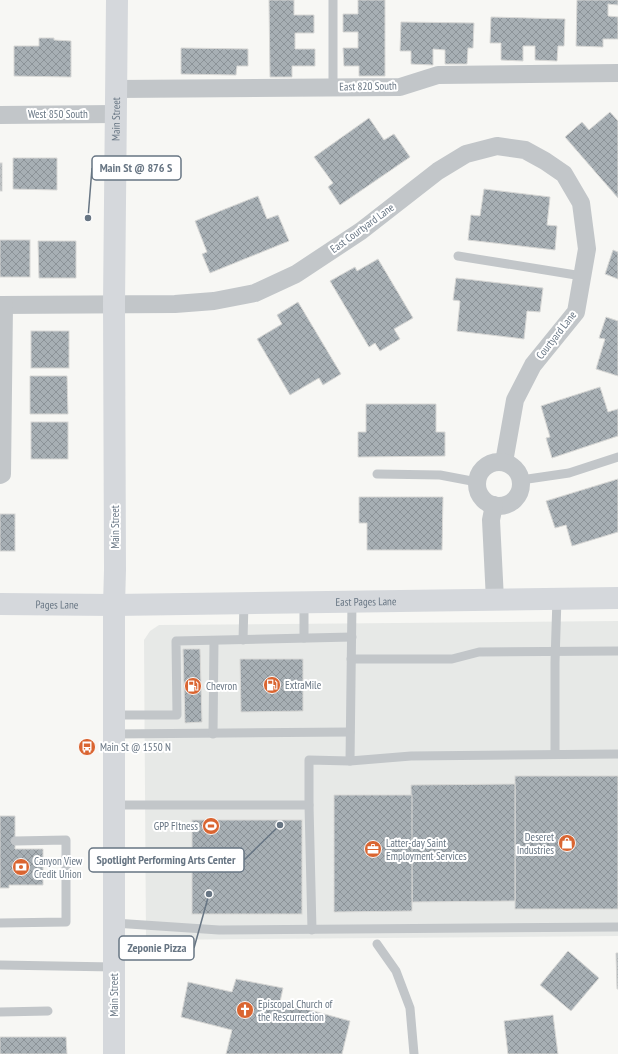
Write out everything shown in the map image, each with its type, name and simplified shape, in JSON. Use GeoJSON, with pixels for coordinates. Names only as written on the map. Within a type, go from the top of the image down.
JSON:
{"type":"FeatureCollection","features":[{"type":"Feature","properties":{"kind":"main road","name":"Main Street"},"geometry":{"type":"LineString","coordinates":[[114,1054],[114,304],[117,0]]}},
{"type":"Feature","properties":{"kind":"main road","name":"East Pages Lane"},"geometry":{"type":"LineString","coordinates":[[114,605],[618,598]]}},
{"type":"Feature","properties":{"kind":"main road","name":"Pages Lane"},"geometry":{"type":"LineString","coordinates":[[0,604],[114,605]]}},
{"type":"Feature","properties":{"kind":"street","name":"East 820 South"},"geometry":{"type":"LineString","coordinates":[[116,89],[400,87],[438,75],[618,73]]}},
{"type":"Feature","properties":{"kind":"street","name":"West 850 South"},"geometry":{"type":"LineString","coordinates":[[0,115],[116,114]]}},
{"type":"Feature","properties":{"kind":"street","name":"East Courtyard Lane"},"geometry":{"type":"LineString","coordinates":[[2,305],[183,304],[214,301],[255,292],[296,274],[361,231],[438,171],[466,154],[497,146],[525,150],[564,174],[581,203]]}},
{"type":"Feature","properties":{"kind":"street","name":"Courtyard Lane"},"geometry":{"type":"LineString","coordinates":[[504,462],[515,400],[533,365],[576,312],[587,249],[581,203]]}},
{"type":"Feature","properties":{"kind":"street"},"geometry":{"type":"LineString","coordinates":[[0,475],[2,474],[2,305]]}},
{"type":"Feature","properties":{"kind":"street"},"geometry":{"type":"LineString","coordinates":[[496,462],[504,462],[511,465],[517,470],[521,480],[520,491],[517,497],[509,504],[502,506],[488,503],[482,498],[477,482],[480,472],[496,462]]}},
{"type":"Feature","properties":{"kind":"street"},"geometry":{"type":"LineString","coordinates":[[494,505],[491,520],[495,600]]}},
{"type":"Feature","properties":{"kind":"lane"},"geometry":{"type":"LineString","coordinates":[[333,0],[333,87]]}},
{"type":"Feature","properties":{"kind":"lane"},"geometry":{"type":"LineString","coordinates":[[458,256],[582,276]]}},
{"type":"Feature","properties":{"kind":"lane"},"geometry":{"type":"LineString","coordinates":[[521,480],[569,472],[618,457]]}},
{"type":"Feature","properties":{"kind":"lane"},"geometry":{"type":"LineString","coordinates":[[377,474],[440,475],[477,482]]}},
{"type":"Feature","properties":{"kind":"lane"},"geometry":{"type":"LineString","coordinates":[[555,754],[557,598]]}},
{"type":"Feature","properties":{"kind":"lane"},"geometry":{"type":"LineString","coordinates":[[304,602],[304,638]]}},
{"type":"Feature","properties":{"kind":"lane"},"geometry":{"type":"LineString","coordinates":[[350,761],[352,602]]}},
{"type":"Feature","properties":{"kind":"lane"},"geometry":{"type":"LineString","coordinates":[[243,640],[244,603]]}},
{"type":"Feature","properties":{"kind":"lane"},"geometry":{"type":"LineString","coordinates":[[114,725],[177,715],[176,642],[352,637]]}},
{"type":"Feature","properties":{"kind":"lane"},"geometry":{"type":"LineString","coordinates":[[213,734],[214,641]]}},
{"type":"Feature","properties":{"kind":"lane"},"geometry":{"type":"LineString","coordinates":[[351,659],[452,659],[479,652],[618,651]]}},
{"type":"Feature","properties":{"kind":"lane"},"geometry":{"type":"LineString","coordinates":[[114,725],[213,734],[350,732]]}},
{"type":"Feature","properties":{"kind":"lane"},"geometry":{"type":"LineString","coordinates":[[312,930],[309,760],[350,761],[411,756],[618,754]]}},
{"type":"Feature","properties":{"kind":"lane"},"geometry":{"type":"LineString","coordinates":[[114,804],[309,804]]}},
{"type":"Feature","properties":{"kind":"lane"},"geometry":{"type":"LineString","coordinates":[[0,923],[66,922],[66,840],[15,841]]}},
{"type":"Feature","properties":{"kind":"lane"},"geometry":{"type":"LineString","coordinates":[[114,923],[219,930],[618,927]]}},
{"type":"Feature","properties":{"kind":"lane"},"geometry":{"type":"LineString","coordinates":[[377,944],[396,971],[410,1008],[414,1054]]}},
{"type":"Feature","properties":{"kind":"lane"},"geometry":{"type":"LineString","coordinates":[[0,966],[114,967]]}},
{"type":"Feature","properties":{"kind":"lane"},"geometry":{"type":"LineString","coordinates":[[0,1012],[48,1011]]}},
{"type":"Feature","properties":{"kind":"shaded area"},"geometry":{"type":"Polygon","coordinates":[[[618,621],[618,936],[146,940],[144,640],[150,631],[159,625],[618,621]]]}},
{"type":"Feature","properties":{"kind":"building"},"geometry":{"type":"Polygon","coordinates":[[[269,0],[294,0],[294,15],[314,15],[314,33],[295,33],[295,49],[315,49],[315,66],[292,66],[292,77],[270,77],[269,0]]]}},
{"type":"Feature","properties":{"kind":"building"},"geometry":{"type":"Polygon","coordinates":[[[358,0],[385,0],[385,76],[359,76],[359,66],[344,66],[343,48],[358,48],[358,32],[343,32],[343,14],[358,14],[358,0]]]}},
{"type":"Feature","properties":{"kind":"building"},"geometry":{"type":"Polygon","coordinates":[[[577,0],[618,0],[618,5],[608,4],[608,16],[618,17],[618,39],[603,39],[603,47],[576,46],[577,0]]]}},
{"type":"Feature","properties":{"kind":"building"},"geometry":{"type":"Polygon","coordinates":[[[491,17],[565,19],[564,46],[558,46],[557,61],[535,60],[535,46],[523,46],[523,61],[501,60],[501,43],[490,43],[491,17]]]}},
{"type":"Feature","properties":{"kind":"building"},"geometry":{"type":"Polygon","coordinates":[[[401,22],[474,23],[473,48],[468,48],[467,64],[445,64],[445,50],[433,49],[433,65],[411,64],[411,51],[400,51],[401,22]]]}},
{"type":"Feature","properties":{"kind":"building"},"geometry":{"type":"Polygon","coordinates":[[[39,38],[54,38],[54,40],[71,41],[71,77],[14,76],[14,46],[39,46],[39,38]]]}},
{"type":"Feature","properties":{"kind":"building"},"geometry":{"type":"Polygon","coordinates":[[[181,48],[248,49],[248,66],[237,66],[236,75],[181,74],[181,48]]]}},
{"type":"Feature","properties":{"kind":"building"},"geometry":{"type":"Polygon","coordinates":[[[610,112],[618,121],[618,198],[565,137],[582,122],[589,130],[610,112]]]}},
{"type":"Feature","properties":{"kind":"building"},"geometry":{"type":"Polygon","coordinates":[[[369,118],[384,140],[394,134],[410,157],[340,205],[328,187],[333,183],[314,157],[369,118]]]}},
{"type":"Feature","properties":{"kind":"building"},"geometry":{"type":"Polygon","coordinates":[[[13,158],[57,158],[57,190],[13,189],[13,158]]]}},
{"type":"Feature","properties":{"kind":"building"},"geometry":{"type":"Polygon","coordinates":[[[0,163],[2,163],[2,191],[0,191],[0,163]]]}},
{"type":"Feature","properties":{"kind":"building"},"geometry":{"type":"Polygon","coordinates":[[[484,189],[550,197],[547,225],[557,226],[555,250],[468,240],[471,215],[480,216],[484,189]]]}},
{"type":"Feature","properties":{"kind":"building"},"geometry":{"type":"Polygon","coordinates":[[[258,196],[267,219],[278,215],[289,241],[210,273],[202,254],[207,252],[195,221],[258,196]]]}},
{"type":"Feature","properties":{"kind":"building"},"geometry":{"type":"Polygon","coordinates":[[[0,240],[30,240],[30,277],[0,277],[0,240]]]}},
{"type":"Feature","properties":{"kind":"building"},"geometry":{"type":"Polygon","coordinates":[[[38,241],[76,241],[76,278],[39,278],[38,241]]]}},
{"type":"Feature","properties":{"kind":"building"},"geometry":{"type":"Polygon","coordinates":[[[613,250],[618,252],[618,279],[605,274],[613,250]]]}},
{"type":"Feature","properties":{"kind":"building"},"geometry":{"type":"Polygon","coordinates":[[[378,259],[413,318],[394,329],[400,339],[380,351],[375,343],[369,347],[330,281],[355,267],[357,271],[378,259]]]}},
{"type":"Feature","properties":{"kind":"building"},"geometry":{"type":"Polygon","coordinates":[[[456,278],[543,288],[540,312],[527,311],[524,339],[457,331],[460,301],[453,300],[456,278]]]}},
{"type":"Feature","properties":{"kind":"building"},"geometry":{"type":"Polygon","coordinates":[[[298,302],[341,374],[323,385],[319,378],[290,395],[257,339],[282,324],[277,315],[298,302]]]}},
{"type":"Feature","properties":{"kind":"building"},"geometry":{"type":"Polygon","coordinates":[[[606,317],[618,321],[618,376],[596,369],[605,339],[599,338],[606,317]]]}},
{"type":"Feature","properties":{"kind":"building"},"geometry":{"type":"Polygon","coordinates":[[[31,331],[69,331],[69,368],[31,368],[31,331]]]}},
{"type":"Feature","properties":{"kind":"building"},"geometry":{"type":"Polygon","coordinates":[[[30,376],[67,376],[68,414],[30,414],[30,376]]]}},
{"type":"Feature","properties":{"kind":"building"},"geometry":{"type":"Polygon","coordinates":[[[600,387],[608,412],[618,409],[618,436],[552,458],[546,438],[550,437],[541,406],[600,387]]]}},
{"type":"Feature","properties":{"kind":"building"},"geometry":{"type":"Polygon","coordinates":[[[366,404],[436,404],[436,432],[445,432],[445,456],[358,457],[358,432],[366,432],[366,404]]]}},
{"type":"Feature","properties":{"kind":"building"},"geometry":{"type":"Polygon","coordinates":[[[31,422],[68,422],[68,459],[31,459],[31,422]]]}},
{"type":"Feature","properties":{"kind":"building"},"geometry":{"type":"Polygon","coordinates":[[[618,479],[618,532],[572,546],[566,525],[555,528],[546,501],[618,479]]]}},
{"type":"Feature","properties":{"kind":"building"},"geometry":{"type":"Polygon","coordinates":[[[359,497],[443,497],[442,550],[367,550],[367,523],[359,523],[359,497]]]}},
{"type":"Feature","properties":{"kind":"building"},"geometry":{"type":"Polygon","coordinates":[[[0,514],[15,514],[15,551],[0,551],[0,514]]]}},
{"type":"Feature","properties":{"kind":"building","name":"Chevron"},"geometry":{"type":"Polygon","coordinates":[[[183,649],[200,649],[202,722],[185,723],[183,649]]]}},
{"type":"Feature","properties":{"kind":"building","name":"ExtraMile"},"geometry":{"type":"Polygon","coordinates":[[[240,659],[303,659],[303,711],[241,712],[240,659]]]}},
{"type":"Feature","properties":{"kind":"building","name":"Deseret Industries"},"geometry":{"type":"Polygon","coordinates":[[[515,776],[618,776],[618,909],[515,909],[515,776]]]}},
{"type":"Feature","properties":{"kind":"building"},"geometry":{"type":"Polygon","coordinates":[[[515,784],[515,901],[412,902],[411,785],[515,784]]]}},
{"type":"Feature","properties":{"kind":"building","name":"Latter-day Saint Employment Services"},"geometry":{"type":"Polygon","coordinates":[[[334,795],[412,795],[412,911],[334,912],[334,795]]]}},
{"type":"Feature","properties":{"kind":"building","name":"Canyon View Credit Union"},"geometry":{"type":"Polygon","coordinates":[[[0,816],[15,816],[15,849],[43,849],[43,885],[9,885],[9,888],[0,888],[0,816]]]}},
{"type":"Feature","properties":{"kind":"building"},"geometry":{"type":"Polygon","coordinates":[[[192,820],[302,820],[302,914],[192,914],[192,820]]]}},
{"type":"Feature","properties":{"kind":"building"},"geometry":{"type":"Polygon","coordinates":[[[568,951],[599,978],[571,1011],[540,985],[568,951]]]}},
{"type":"Feature","properties":{"kind":"building"},"geometry":{"type":"Polygon","coordinates":[[[616,953],[618,953],[618,989],[617,989],[616,953]]]}},
{"type":"Feature","properties":{"kind":"building","name":"Episcopal Church of the Rescurrection"},"geometry":{"type":"Polygon","coordinates":[[[236,979],[283,988],[280,1002],[350,1021],[342,1054],[226,1054],[232,1030],[181,1017],[188,982],[232,992],[236,979]]]}},
{"type":"Feature","properties":{"kind":"building"},"geometry":{"type":"Polygon","coordinates":[[[553,1015],[558,1054],[508,1054],[504,1021],[553,1015]]]}},
{"type":"Feature","properties":{"kind":"building"},"geometry":{"type":"Polygon","coordinates":[[[0,1037],[66,1037],[67,1054],[0,1054],[0,1037]]]}},
{"type":"Feature","properties":{"kind":"place","name":"Main St @ 876 S"},"geometry":{"type":"Point","coordinates":[88,218]}},
{"type":"Feature","properties":{"kind":"place","name":"ExtraMile"},"geometry":{"type":"Point","coordinates":[272,685]}},
{"type":"Feature","properties":{"kind":"place","name":"Chevron"},"geometry":{"type":"Point","coordinates":[193,686]}},
{"type":"Feature","properties":{"kind":"place","name":"Main St @ 1550 N"},"geometry":{"type":"Point","coordinates":[87,747]}},
{"type":"Feature","properties":{"kind":"place","name":"Spotlight Performing Arts Center"},"geometry":{"type":"Point","coordinates":[280,825]}},
{"type":"Feature","properties":{"kind":"place","name":"GPP FItness"},"geometry":{"type":"Point","coordinates":[211,826]}},
{"type":"Feature","properties":{"kind":"place","name":"Deseret Industries"},"geometry":{"type":"Point","coordinates":[567,843]}},
{"type":"Feature","properties":{"kind":"place","name":"Latter-day Saint Employment Services"},"geometry":{"type":"Point","coordinates":[373,849]}},
{"type":"Feature","properties":{"kind":"place","name":"Canyon View Credit Union"},"geometry":{"type":"Point","coordinates":[21,867]}},
{"type":"Feature","properties":{"kind":"place","name":"Zeponie Pizza"},"geometry":{"type":"Point","coordinates":[209,894]}},
{"type":"Feature","properties":{"kind":"place","name":"Episcopal Church of the Rescurrection"},"geometry":{"type":"Point","coordinates":[245,1010]}}]}
